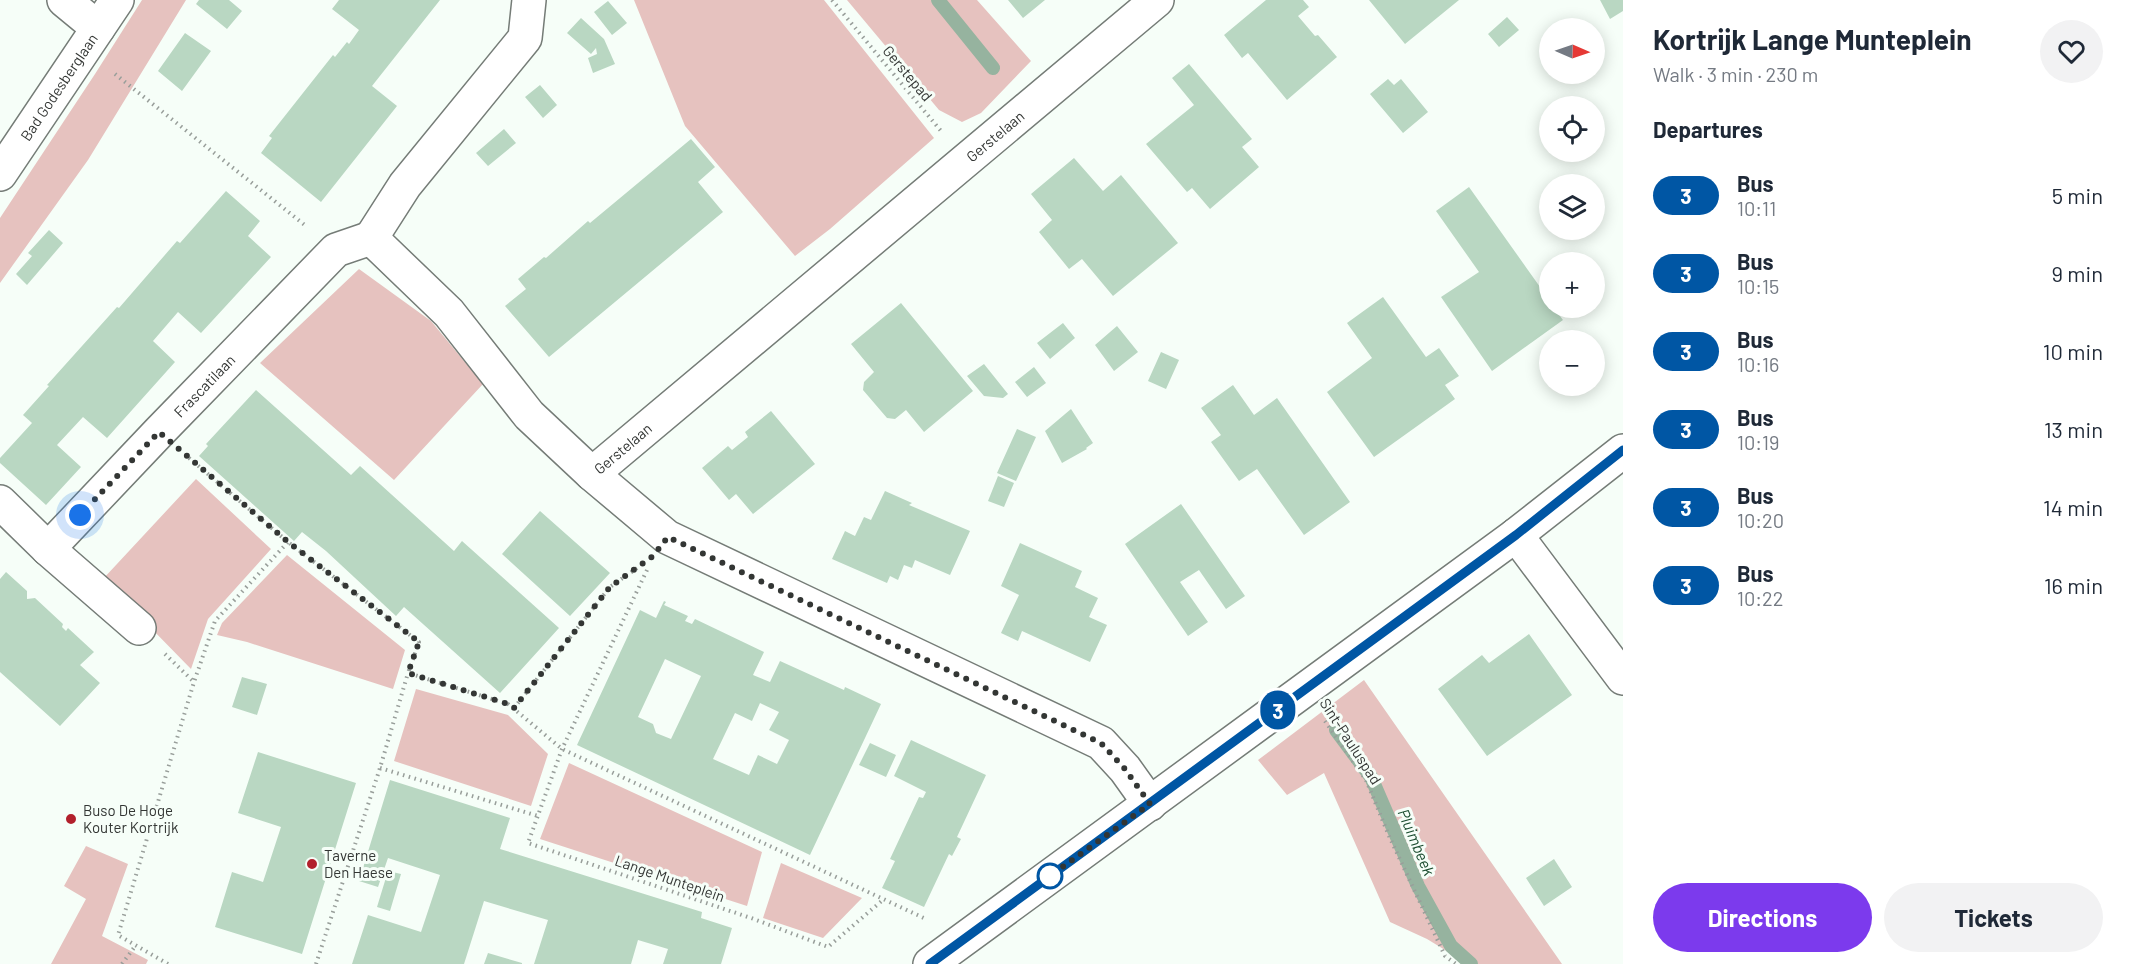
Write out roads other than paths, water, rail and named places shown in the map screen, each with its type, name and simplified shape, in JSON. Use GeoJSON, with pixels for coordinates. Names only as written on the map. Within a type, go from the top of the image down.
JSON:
{"type":"FeatureCollection","features":[{"type":"Feature","properties":{"kind":"street"},"geometry":{"type":"LineString","coordinates":[[64,0],[91,40]]}},
{"type":"Feature","properties":{"kind":"street","name":"Bad Godesberglaan"},"geometry":{"type":"LineString","coordinates":[[0,174],[117,0]]}},
{"type":"Feature","properties":{"kind":"street"},"geometry":{"type":"LineString","coordinates":[[529,0],[525,38],[405,185],[370,238],[449,313],[529,415],[592,474]]}},
{"type":"Feature","properties":{"kind":"street","name":"Gerstelaan"},"geometry":{"type":"LineString","coordinates":[[1150,804],[1125,769],[1101,743],[660,547],[592,474],[1157,0]]}},
{"type":"Feature","properties":{"kind":"street","name":"Frascatilaan"},"geometry":{"type":"LineString","coordinates":[[48,549],[336,250],[370,238]]}},
{"type":"Feature","properties":{"kind":"street"},"geometry":{"type":"LineString","coordinates":[[930,964],[1516,535],[1623,450]]}},
{"type":"Feature","properties":{"kind":"street"},"geometry":{"type":"LineString","coordinates":[[0,501],[48,549],[139,628]]}},
{"type":"Feature","properties":{"kind":"street"},"geometry":{"type":"LineString","coordinates":[[1516,535],[1623,678]]}},
{"type":"Feature","properties":{"kind":"waterway","name":"Pluimbeek"},"geometry":{"type":"LineString","coordinates":[[938,0],[993,68]]}},
{"type":"Feature","properties":{"kind":"waterway","name":"Pluimbeek"},"geometry":{"type":"LineString","coordinates":[[1336,730],[1371,777],[1418,886],[1451,946],[1471,964]]}},
{"type":"Feature","properties":{"kind":"place","name":"Buso De Hoge Kouter Kortrijk"},"geometry":{"type":"Point","coordinates":[71,819]}},
{"type":"Feature","properties":{"kind":"place","name":"Taverne Den Haese"},"geometry":{"type":"Point","coordinates":[312,864]}}]}
